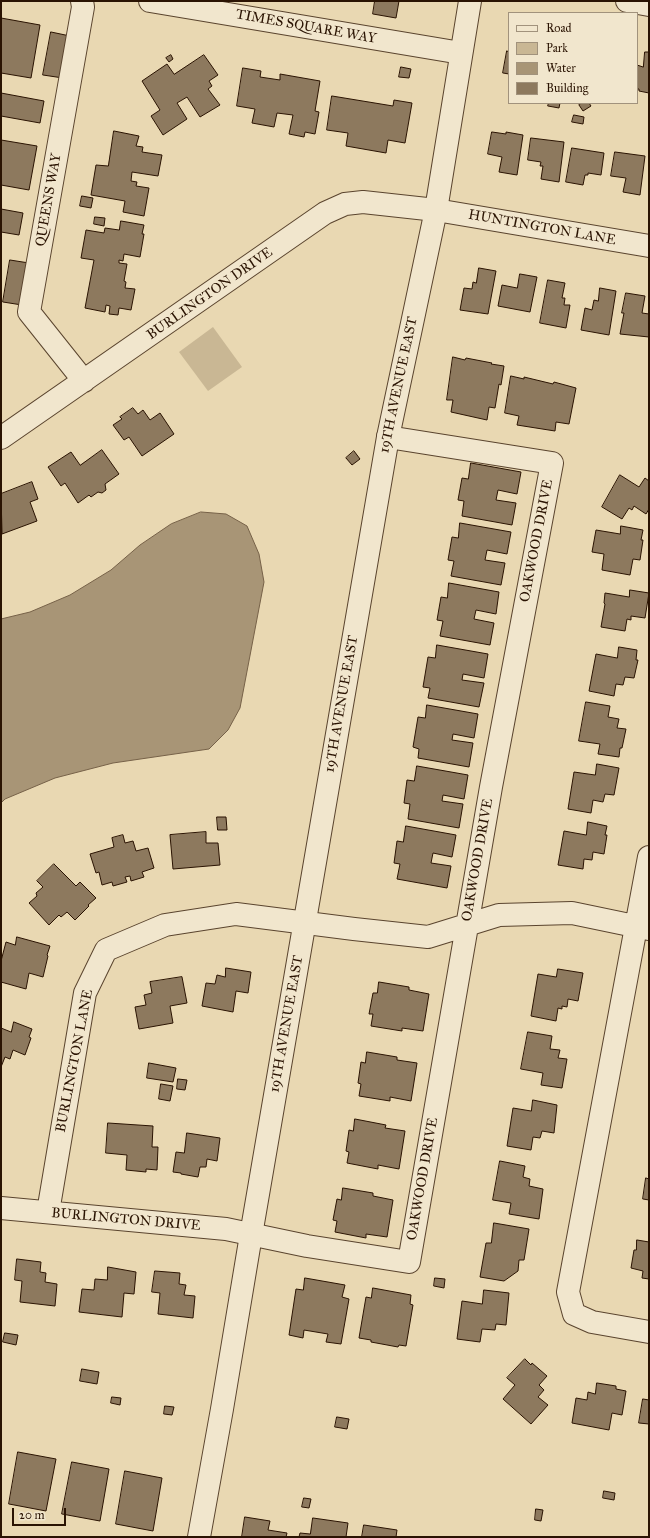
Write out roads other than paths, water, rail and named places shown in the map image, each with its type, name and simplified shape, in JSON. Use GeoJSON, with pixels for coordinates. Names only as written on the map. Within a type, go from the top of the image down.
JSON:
{"type":"FeatureCollection","features":[{"type":"Feature","properties":{"kind":"street","name":"QUEENS WAY"},"geometry":{"type":"LineString","coordinates":[[82,1],[83,7],[30,312],[84,381]]}},
{"type":"Feature","properties":{"kind":"street","name":"TIMES SQUARE WAY"},"geometry":{"type":"LineString","coordinates":[[150,1],[461,53]]}},
{"type":"Feature","properties":{"kind":"street","name":"19TH AVENUE EAST"},"geometry":{"type":"LineString","coordinates":[[199,1537],[388,437],[436,210],[470,1]]}},
{"type":"Feature","properties":{"kind":"street"},"geometry":{"type":"LineString","coordinates":[[627,1],[649,5]]}},
{"type":"Feature","properties":{"kind":"street","name":"BURLINGTON DRIVE"},"geometry":{"type":"LineString","coordinates":[[1,438],[325,213],[345,204],[363,202],[436,210]]}},
{"type":"Feature","properties":{"kind":"street","name":"HUNTINGTON LANE"},"geometry":{"type":"LineString","coordinates":[[436,210],[649,246]]}},
{"type":"Feature","properties":{"kind":"street","name":"OAKWOOD DRIVE"},"geometry":{"type":"LineString","coordinates":[[251,1235],[307,1246],[409,1262],[492,779],[552,463],[388,437]]}},
{"type":"Feature","properties":{"kind":"street"},"geometry":{"type":"LineString","coordinates":[[649,857],[643,927],[568,1292],[574,1314],[592,1322],[649,1332]]}},
{"type":"Feature","properties":{"kind":"street","name":"BURLINGTON LANE"},"geometry":{"type":"LineString","coordinates":[[48,1212],[85,993],[106,950],[165,925],[236,914],[428,937],[499,915],[572,913],[643,927]]}},
{"type":"Feature","properties":{"kind":"street","name":"BURLINGTON DRIVE"},"geometry":{"type":"LineString","coordinates":[[1,1208],[226,1229],[251,1235]]}},
{"type":"Feature","properties":{"kind":"water"},"geometry":{"type":"Polygon","coordinates":[[[201,512],[226,514],[247,526],[259,554],[264,582],[240,708],[228,730],[209,749],[113,763],[55,778],[5,799],[1,803],[1,619],[30,612],[70,595],[111,570],[140,545],[171,524],[201,512]]]}}]}
